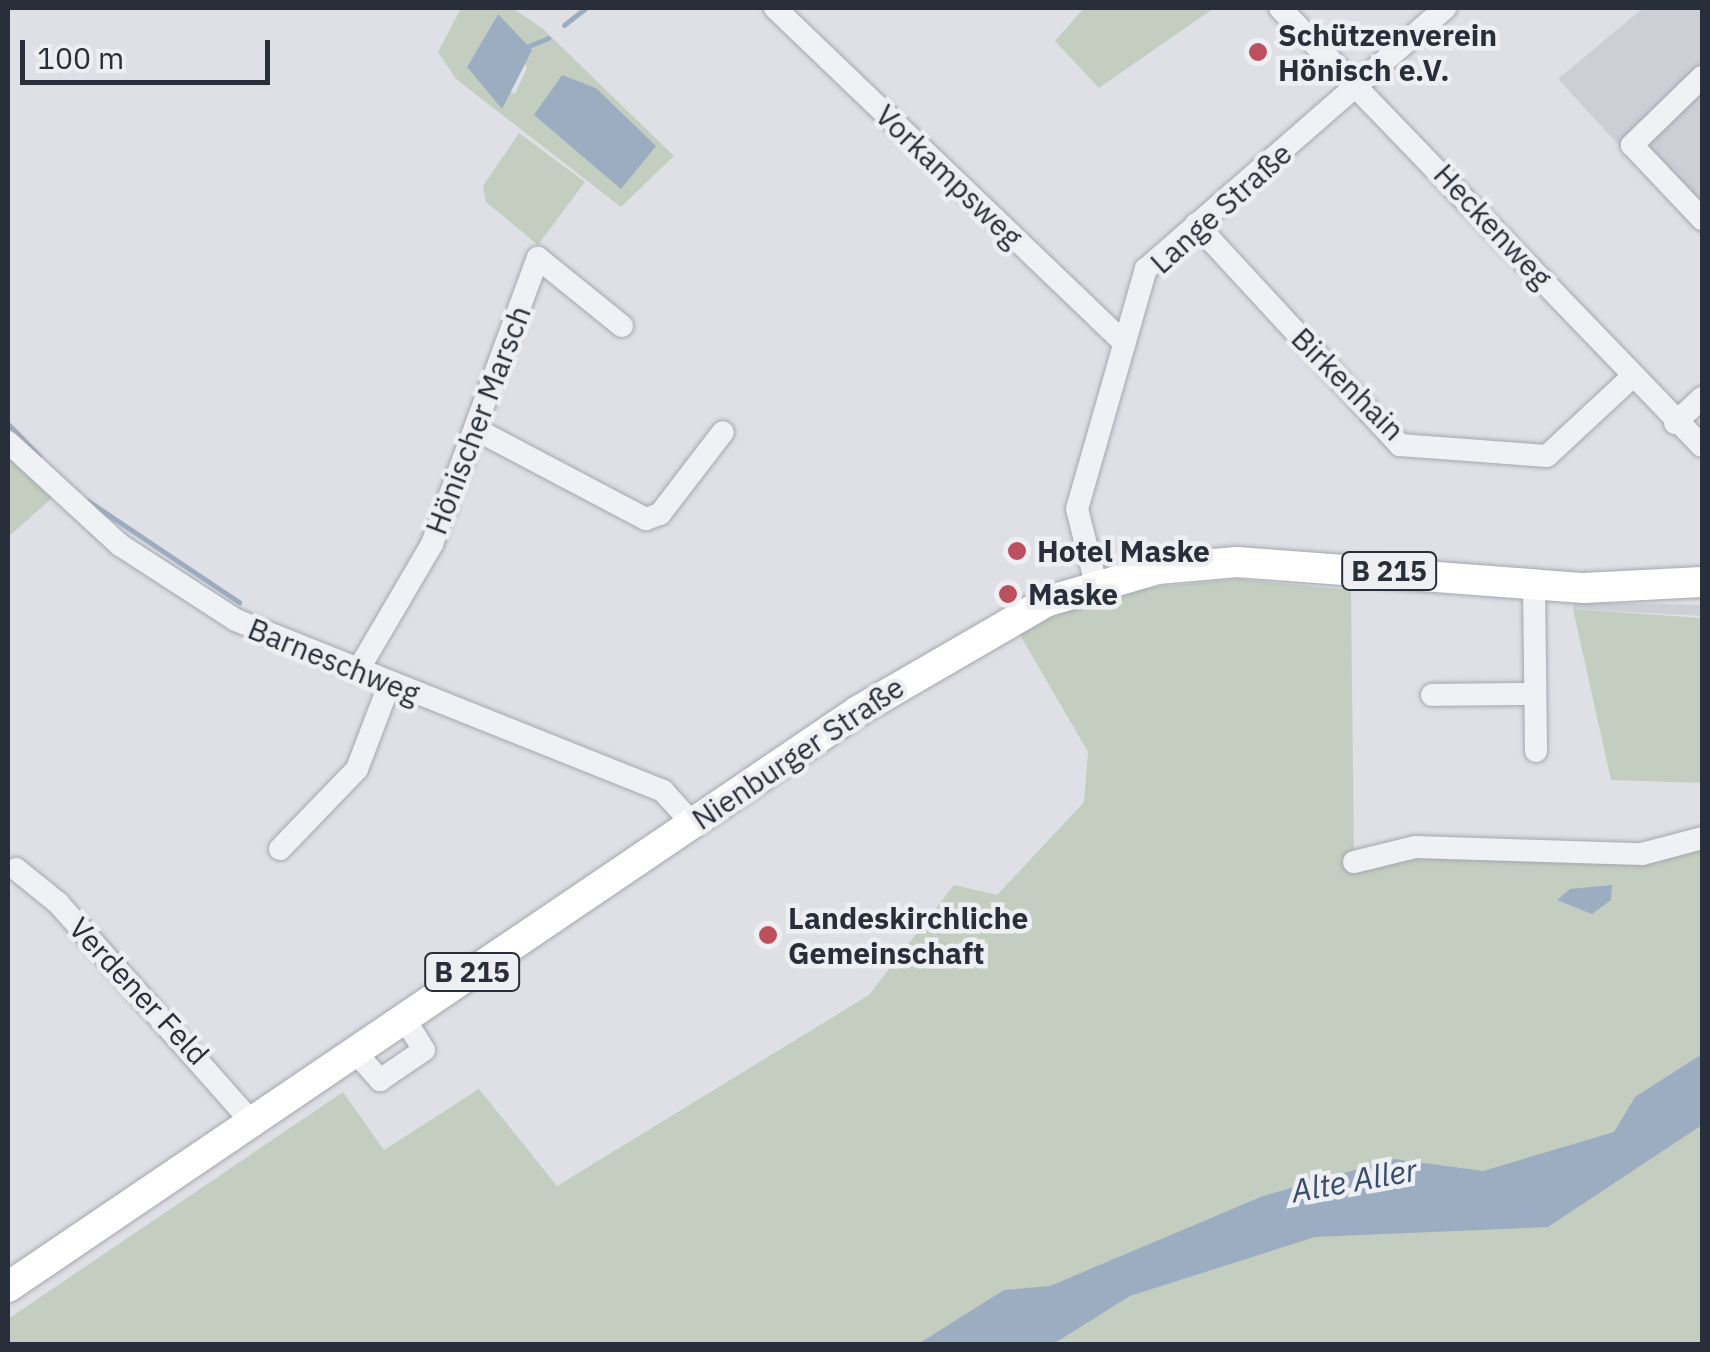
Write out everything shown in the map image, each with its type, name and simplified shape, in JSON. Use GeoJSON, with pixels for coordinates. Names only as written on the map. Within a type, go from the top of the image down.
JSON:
{"type":"FeatureCollection","features":[{"type":"Feature","properties":{"kind":"main road","name":"Nienburger Straße"},"geometry":{"type":"LineString","coordinates":[[8,1288],[956,648],[1096,584],[1198,563],[1272,562],[1534,585],[1702,582]]}},
{"type":"Feature","properties":{"kind":"street","name":"Heckenweg"},"geometry":{"type":"LineString","coordinates":[[1280,8],[1362,85],[1675,423],[1702,446]]}},
{"type":"Feature","properties":{"kind":"street","name":"Lange Straße"},"geometry":{"type":"LineString","coordinates":[[1096,584],[1076,508],[1146,270],[1362,85],[1445,8]]}},
{"type":"Feature","properties":{"kind":"street","name":"Vorkampsweg"},"geometry":{"type":"LineString","coordinates":[[788,12],[1124,343]]}},
{"type":"Feature","properties":{"kind":"street"},"geometry":{"type":"LineString","coordinates":[[1702,77],[1632,144],[1702,220]]}},
{"type":"Feature","properties":{"kind":"street","name":"Birkenhain"},"geometry":{"type":"LineString","coordinates":[[1196,224],[1400,445],[1547,456],[1632,377]]}},
{"type":"Feature","properties":{"kind":"street","name":"Hönischer Marsch"},"geometry":{"type":"LineString","coordinates":[[357,672],[432,544],[479,431],[538,258],[622,326]]}},
{"type":"Feature","properties":{"kind":"street"},"geometry":{"type":"LineString","coordinates":[[1675,423],[1702,398]]}},
{"type":"Feature","properties":{"kind":"street"},"geometry":{"type":"LineString","coordinates":[[479,431],[646,519],[660,514],[723,432]]}},
{"type":"Feature","properties":{"kind":"street","name":"Barneschweg"},"geometry":{"type":"LineString","coordinates":[[8,442],[134,555],[236,620],[357,672],[663,791],[692,824]]}},
{"type":"Feature","properties":{"kind":"street"},"geometry":{"type":"LineString","coordinates":[[1534,585],[1536,751]]}},
{"type":"Feature","properties":{"kind":"street"},"geometry":{"type":"LineString","coordinates":[[280,848],[357,769],[390,685]]}},
{"type":"Feature","properties":{"kind":"street"},"geometry":{"type":"LineString","coordinates":[[1432,696],[1533,694]]}},
{"type":"Feature","properties":{"kind":"street"},"geometry":{"type":"LineString","coordinates":[[1354,862],[1416,847],[1642,854],[1702,838]]}},
{"type":"Feature","properties":{"kind":"street","name":"Verdener Feld"},"geometry":{"type":"LineString","coordinates":[[16,868],[49,894],[252,1122]]}},
{"type":"Feature","properties":{"kind":"shaded area"},"geometry":{"type":"Polygon","coordinates":[[[1643,8],[1702,8],[1702,236],[1558,79],[1643,8]]]}},
{"type":"Feature","properties":{"kind":"shaded area"},"geometry":{"type":"Polygon","coordinates":[[[1574,602],[1702,605],[1702,616],[1573,609],[1574,602]]]}},
{"type":"Feature","properties":{"kind":"green space"},"geometry":{"type":"Polygon","coordinates":[[[461,8],[512,8],[542,28],[674,156],[621,207],[456,79],[438,52],[461,8]],[[497,15],[467,67],[515,94],[527,68],[497,15]]]}},
{"type":"Feature","properties":{"kind":"green space"},"geometry":{"type":"Polygon","coordinates":[[[1084,8],[1214,8],[1099,88],[1055,41],[1084,8]]]}},
{"type":"Feature","properties":{"kind":"green space"},"geometry":{"type":"Polygon","coordinates":[[[519,133],[585,182],[538,245],[486,202],[483,186],[519,133]]]}},
{"type":"Feature","properties":{"kind":"green space"},"geometry":{"type":"Polygon","coordinates":[[[8,438],[59,492],[8,537],[8,438]]]}},
{"type":"Feature","properties":{"kind":"green space"},"geometry":{"type":"Polygon","coordinates":[[[1236,579],[1351,590],[1354,868],[1387,849],[1614,847],[1702,832],[1702,1344],[8,1344],[8,1319],[343,1092],[384,1150],[479,1089],[557,1186],[869,995],[954,885],[997,895],[1084,802],[1088,752],[1016,628],[1135,589],[1236,579]]]}},
{"type":"Feature","properties":{"kind":"green space"},"geometry":{"type":"Polygon","coordinates":[[[1573,609],[1702,618],[1702,783],[1611,780],[1573,609]]]}},
{"type":"Feature","properties":{"kind":"water"},"geometry":{"type":"Polygon","coordinates":[[[498,14],[532,50],[502,109],[467,67],[498,14]]]}},
{"type":"Feature","properties":{"kind":"water"},"geometry":{"type":"Polygon","coordinates":[[[562,75],[596,88],[656,146],[621,189],[534,115],[562,75]]]}},
{"type":"Feature","properties":{"kind":"water"},"geometry":{"type":"Polygon","coordinates":[[[1612,885],[1611,900],[1592,914],[1557,900],[1570,889],[1612,885]]]}},
{"type":"Feature","properties":{"kind":"water","name":"Alte Aller"},"geometry":{"type":"Polygon","coordinates":[[[1702,1054],[1702,1125],[1548,1227],[1315,1237],[1130,1296],[1053,1344],[918,1344],[1004,1290],[1050,1286],[1263,1196],[1394,1159],[1483,1171],[1614,1132],[1635,1097],[1702,1054]]]}},
{"type":"Feature","properties":{"kind":"waterway"},"geometry":{"type":"LineString","coordinates":[[564,25],[586,8]]}},
{"type":"Feature","properties":{"kind":"waterway"},"geometry":{"type":"LineString","coordinates":[[526,47],[548,38]]}},
{"type":"Feature","properties":{"kind":"waterway"},"geometry":{"type":"LineString","coordinates":[[8,424],[39,456]]}},
{"type":"Feature","properties":{"kind":"waterway"},"geometry":{"type":"LineString","coordinates":[[88,501],[239,602]]}},
{"type":"Feature","properties":{"kind":"place","name":"Schützenverein Hönisch e.V."},"geometry":{"type":"Point","coordinates":[1258,52]}},
{"type":"Feature","properties":{"kind":"place","name":"Hotel Maske"},"geometry":{"type":"Point","coordinates":[1017,551]}},
{"type":"Feature","properties":{"kind":"place","name":"Maske"},"geometry":{"type":"Point","coordinates":[1008,594]}},
{"type":"Feature","properties":{"kind":"place","name":"Landeskirchliche Gemeinschaft"},"geometry":{"type":"Point","coordinates":[768,935]}}]}
